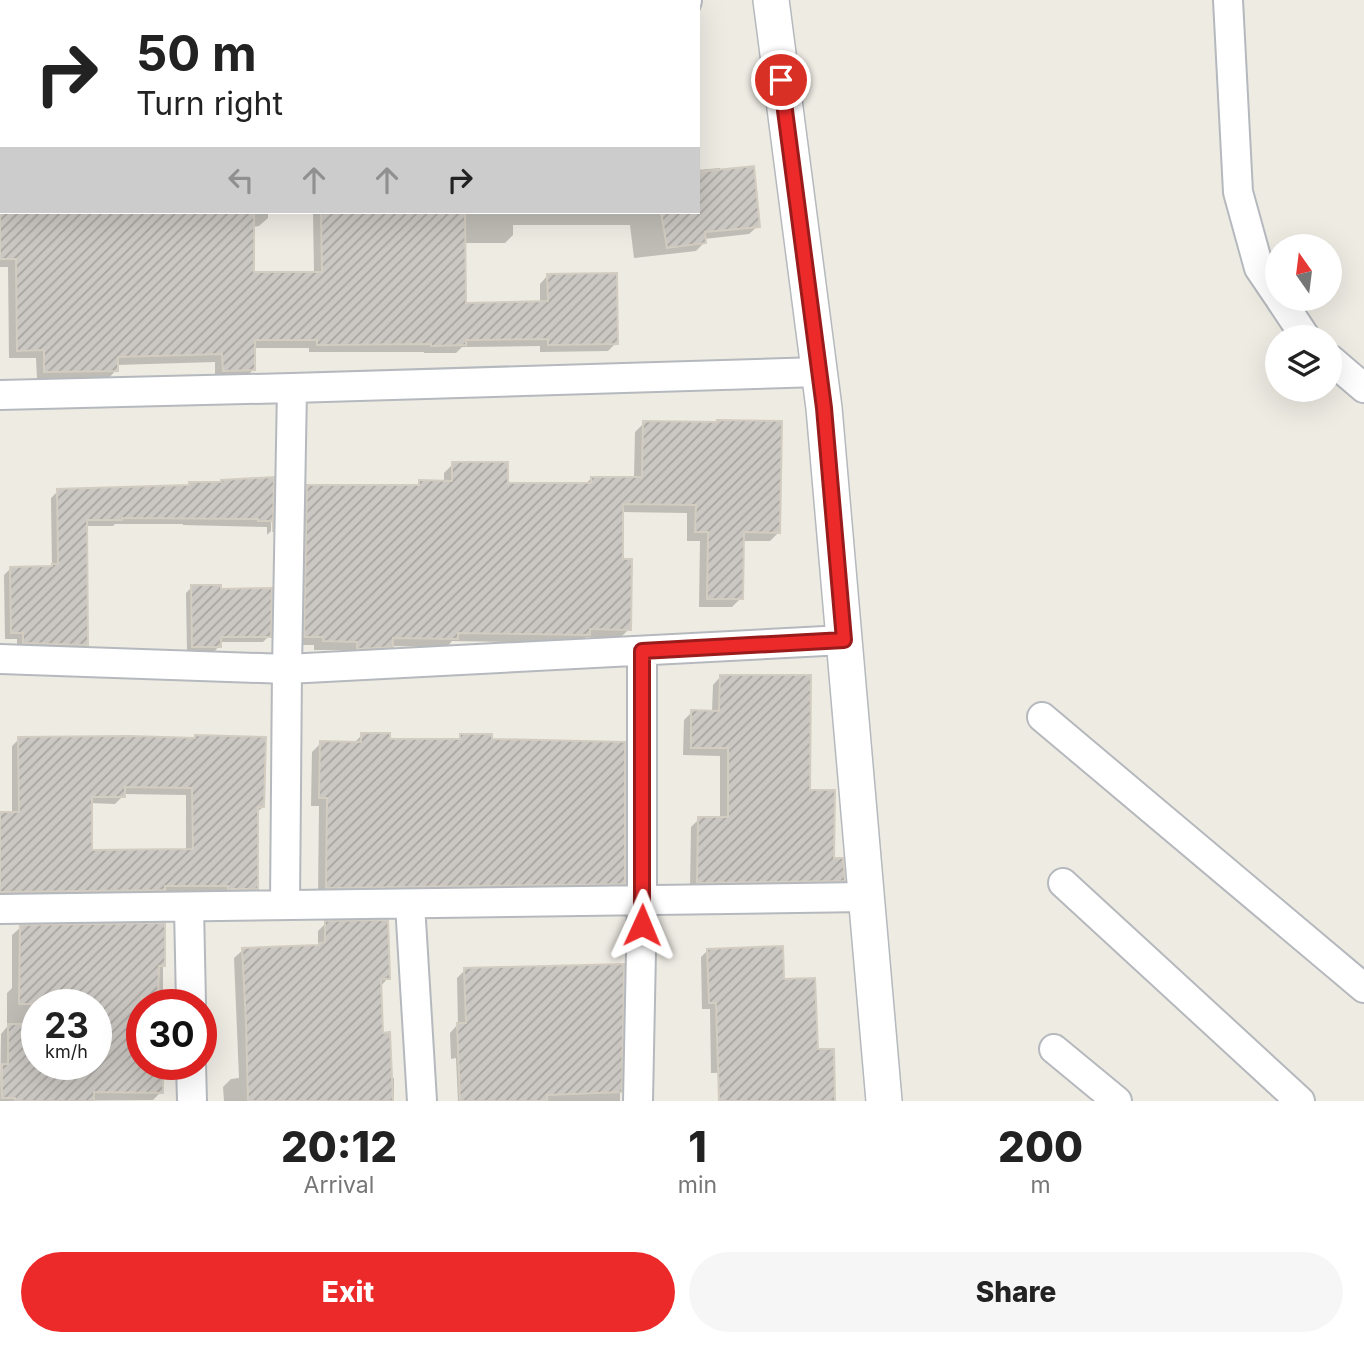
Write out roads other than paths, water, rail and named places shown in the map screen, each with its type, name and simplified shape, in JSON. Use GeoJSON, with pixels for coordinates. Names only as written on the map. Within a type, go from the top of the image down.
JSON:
{"type":"FeatureCollection","features":[{"type":"Feature","properties":{"kind":"street"},"geometry":{"type":"LineString","coordinates":[[771,0],[824,408],[884,1101]]}},
{"type":"Feature","properties":{"kind":"street"},"geometry":{"type":"LineString","coordinates":[[1228,0],[1238,192],[1259,268],[1265,277]]}},
{"type":"Feature","properties":{"kind":"street"},"geometry":{"type":"LineString","coordinates":[[1342,369],[1364,388]]}},
{"type":"Feature","properties":{"kind":"street"},"geometry":{"type":"LineString","coordinates":[[0,395],[819,372]]}},
{"type":"Feature","properties":{"kind":"street"},"geometry":{"type":"LineString","coordinates":[[285,905],[292,388]]}},
{"type":"Feature","properties":{"kind":"street"},"geometry":{"type":"LineString","coordinates":[[0,659],[287,669],[844,640]]}},
{"type":"Feature","properties":{"kind":"street"},"geometry":{"type":"LineString","coordinates":[[638,1101],[642,900],[642,651]]}},
{"type":"Feature","properties":{"kind":"street"},"geometry":{"type":"LineString","coordinates":[[1042,717],[1364,988]]}},
{"type":"Feature","properties":{"kind":"street"},"geometry":{"type":"LineString","coordinates":[[1063,883],[1300,1101]]}},
{"type":"Feature","properties":{"kind":"street"},"geometry":{"type":"LineString","coordinates":[[0,909],[866,897]]}},
{"type":"Feature","properties":{"kind":"street"},"geometry":{"type":"LineString","coordinates":[[411,904],[422,1101]]}},
{"type":"Feature","properties":{"kind":"street"},"geometry":{"type":"LineString","coordinates":[[189,907],[191,989]]}},
{"type":"Feature","properties":{"kind":"street"},"geometry":{"type":"LineString","coordinates":[[1054,1049],[1116,1101]]}},
{"type":"Feature","properties":{"kind":"street"},"geometry":{"type":"LineString","coordinates":[[191,1080],[192,1101]]}}]}
